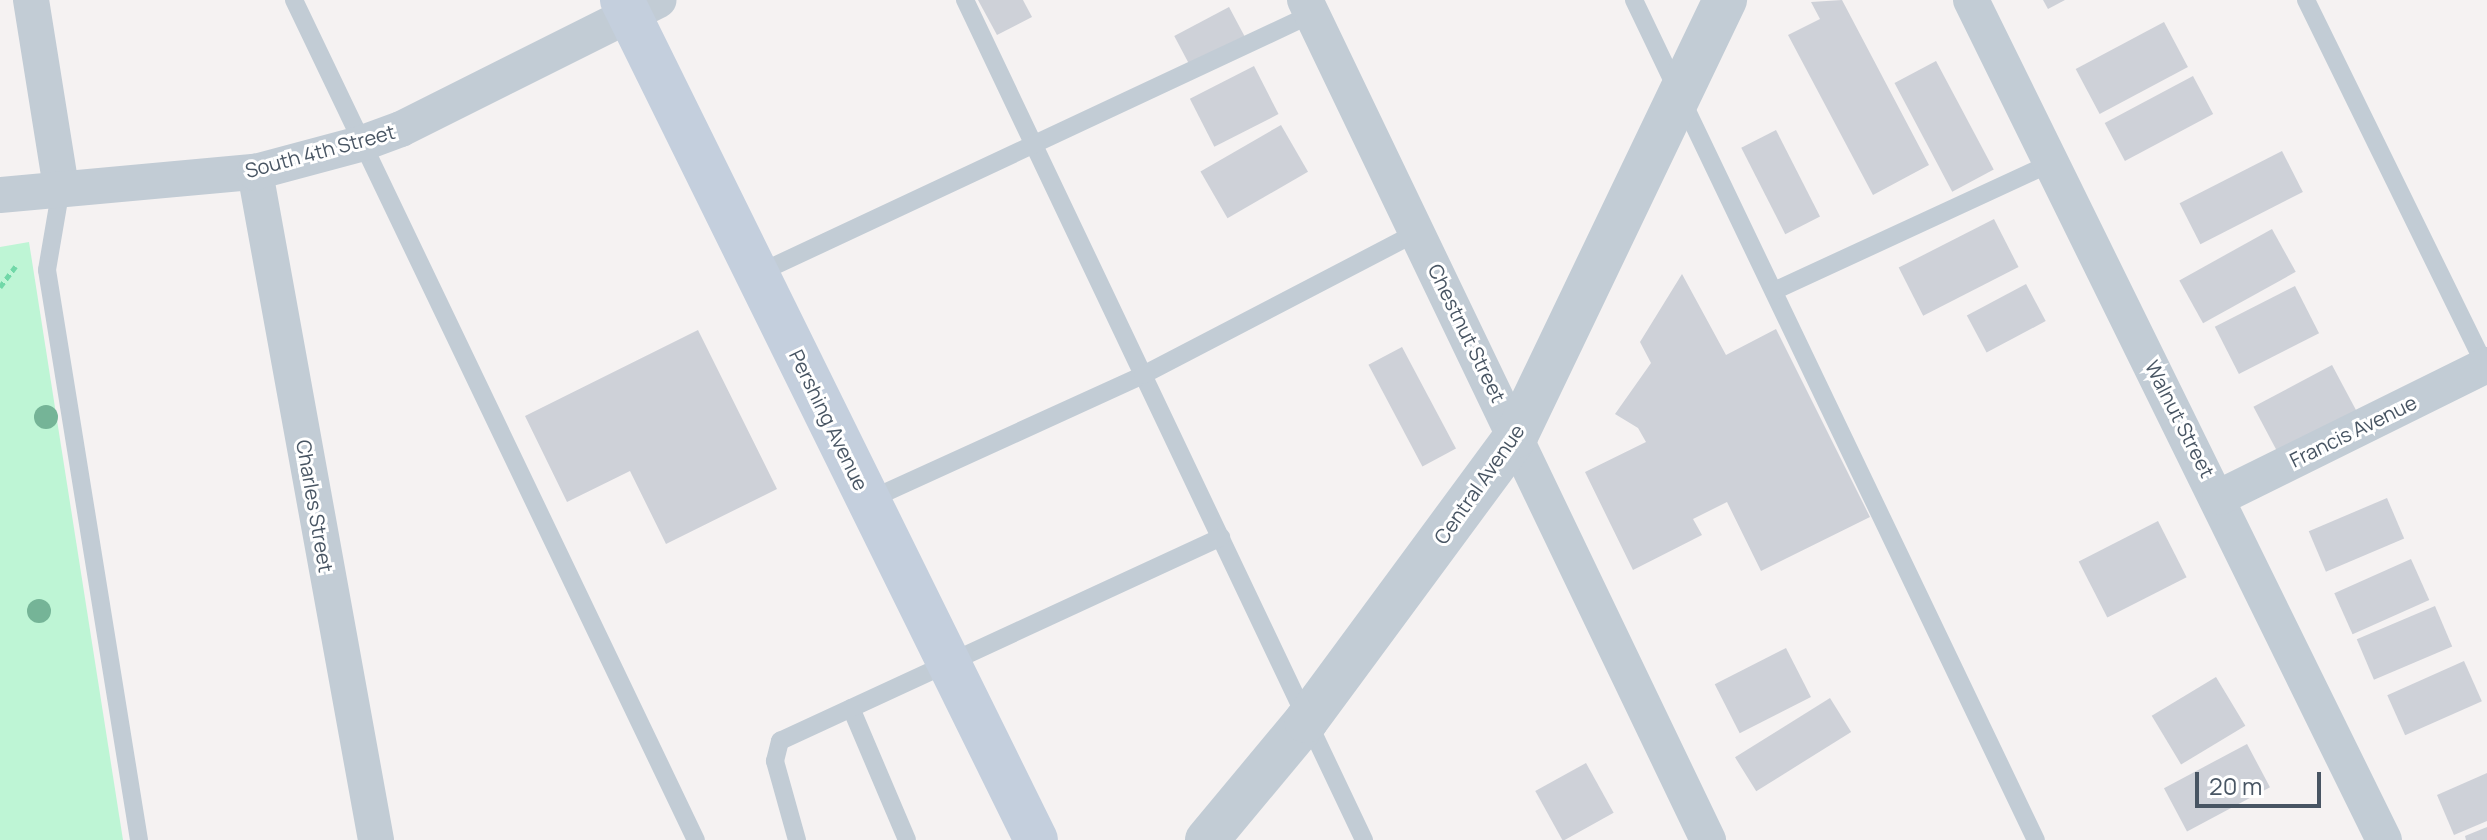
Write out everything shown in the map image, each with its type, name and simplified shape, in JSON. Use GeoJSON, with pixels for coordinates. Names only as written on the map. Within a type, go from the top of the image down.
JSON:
{"type":"FeatureCollection","features":[{"type":"Feature","properties":{"kind":"main road","name":"Pershing Avenue"},"geometry":{"type":"LineString","coordinates":[[636,5],[757,274],[1036,840]]}},
{"type":"Feature","properties":{"kind":"street"},"geometry":{"type":"LineString","coordinates":[[31,0],[61,188]]}},
{"type":"Feature","properties":{"kind":"street","name":"Central Avenue"},"geometry":{"type":"LineString","coordinates":[[1207,840],[1306,721],[1516,436],[1725,0]]}},
{"type":"Feature","properties":{"kind":"street","name":"Walnut Street"},"geometry":{"type":"LineString","coordinates":[[1971,0],[2220,497],[2384,840]]}},
{"type":"Feature","properties":{"kind":"street","name":"South 4th Street"},"geometry":{"type":"LineString","coordinates":[[0,195],[255,172],[363,143],[401,129],[636,5]]}},
{"type":"Feature","properties":{"kind":"street","name":"Chestnut Street"},"geometry":{"type":"LineString","coordinates":[[1309,7],[1708,840]]}},
{"type":"Feature","properties":{"kind":"street","name":"Charles Street"},"geometry":{"type":"LineString","coordinates":[[255,172],[376,840]]}},
{"type":"Feature","properties":{"kind":"street","name":"Francis Avenue"},"geometry":{"type":"LineString","coordinates":[[2220,497],[2486,367]]}},
{"type":"Feature","properties":{"kind":"lane"},"geometry":{"type":"LineString","coordinates":[[294,0],[696,840]]}},
{"type":"Feature","properties":{"kind":"lane"},"geometry":{"type":"LineString","coordinates":[[965,0],[1364,840]]}},
{"type":"Feature","properties":{"kind":"lane"},"geometry":{"type":"LineString","coordinates":[[1634,0],[2036,840]]}},
{"type":"Feature","properties":{"kind":"lane"},"geometry":{"type":"LineString","coordinates":[[2306,0],[2486,367]]}},
{"type":"Feature","properties":{"kind":"lane"},"geometry":{"type":"LineString","coordinates":[[757,274],[1035,148],[1309,7]]}},
{"type":"Feature","properties":{"kind":"lane"},"geometry":{"type":"LineString","coordinates":[[1774,291],[2051,163]]}},
{"type":"Feature","properties":{"kind":"lane"},"geometry":{"type":"LineString","coordinates":[[61,188],[47,270],[139,840]]}},
{"type":"Feature","properties":{"kind":"lane"},"geometry":{"type":"LineString","coordinates":[[869,500],[1143,375],[1418,232]]}},
{"type":"Feature","properties":{"kind":"lane"},"geometry":{"type":"LineString","coordinates":[[797,840],[775,761],[780,741],[1221,537]]}},
{"type":"Feature","properties":{"kind":"lane"},"geometry":{"type":"LineString","coordinates":[[851,708],[907,840]]}},
{"type":"Feature","properties":{"kind":"path"},"geometry":{"type":"LineString","coordinates":[[0,287],[21,258]]}},
{"type":"Feature","properties":{"kind":"green space"},"geometry":{"type":"Polygon","coordinates":[[[29,242],[123,840],[0,840],[0,247],[29,242]]]}},
{"type":"Feature","properties":{"kind":"building"},"geometry":{"type":"Polygon","coordinates":[[[978,0],[1023,0],[1032,17],[997,35],[978,0]]]}},
{"type":"Feature","properties":{"kind":"building"},"geometry":{"type":"Polygon","coordinates":[[[1842,0],[1929,165],[1873,195],[1788,35],[1820,19],[1811,2],[1842,0]]]}},
{"type":"Feature","properties":{"kind":"building"},"geometry":{"type":"Polygon","coordinates":[[[2043,0],[2065,0],[2048,9],[2043,0]]]}},
{"type":"Feature","properties":{"kind":"building"},"geometry":{"type":"Polygon","coordinates":[[[1229,7],[1249,44],[1194,73],[1174,36],[1229,7]]]}},
{"type":"Feature","properties":{"kind":"building"},"geometry":{"type":"Polygon","coordinates":[[[2164,22],[2188,67],[2100,114],[2076,69],[2164,22]]]}},
{"type":"Feature","properties":{"kind":"building"},"geometry":{"type":"Polygon","coordinates":[[[1936,61],[1994,170],[1952,192],[1895,83],[1936,61]]]}},
{"type":"Feature","properties":{"kind":"building"},"geometry":{"type":"Polygon","coordinates":[[[1254,66],[1279,114],[1214,147],[1190,99],[1254,66]]]}},
{"type":"Feature","properties":{"kind":"building"},"geometry":{"type":"Polygon","coordinates":[[[2193,76],[2213,114],[2125,161],[2105,123],[2193,76]]]}},
{"type":"Feature","properties":{"kind":"building"},"geometry":{"type":"Polygon","coordinates":[[[1281,125],[1308,172],[1227,218],[1200,172],[1281,125]]]}},
{"type":"Feature","properties":{"kind":"building"},"geometry":{"type":"Polygon","coordinates":[[[1776,130],[1820,216],[1785,234],[1741,148],[1776,130]]]}},
{"type":"Feature","properties":{"kind":"building"},"geometry":{"type":"Polygon","coordinates":[[[2282,151],[2303,192],[2200,244],[2180,203],[2282,151]]]}},
{"type":"Feature","properties":{"kind":"building"},"geometry":{"type":"Polygon","coordinates":[[[1994,219],[2019,267],[1923,316],[1899,268],[1994,219]]]}},
{"type":"Feature","properties":{"kind":"building"},"geometry":{"type":"Polygon","coordinates":[[[2272,229],[2296,272],[2203,323],[2179,280],[2272,229]]]}},
{"type":"Feature","properties":{"kind":"building"},"geometry":{"type":"Polygon","coordinates":[[[1682,274],[1726,355],[1776,329],[1870,517],[1761,571],[1727,502],[1693,519],[1702,535],[1633,570],[1585,472],[1646,442],[1638,428],[1615,414],[1651,363],[1640,342],[1682,274]]]}},
{"type":"Feature","properties":{"kind":"building"},"geometry":{"type":"Polygon","coordinates":[[[2026,284],[2046,321],[1987,353],[1967,315],[2026,284]]]}},
{"type":"Feature","properties":{"kind":"building"},"geometry":{"type":"Polygon","coordinates":[[[2295,286],[2319,333],[2239,374],[2215,327],[2295,286]]]}},
{"type":"Feature","properties":{"kind":"building"},"geometry":{"type":"Polygon","coordinates":[[[698,330],[777,489],[666,544],[630,471],[567,502],[525,416],[698,330]]]}},
{"type":"Feature","properties":{"kind":"building"},"geometry":{"type":"Polygon","coordinates":[[[1402,347],[1456,449],[1422,466],[1368,365],[1402,347]]]}},
{"type":"Feature","properties":{"kind":"building"},"geometry":{"type":"Polygon","coordinates":[[[2332,365],[2359,415],[2280,457],[2253,407],[2332,365]]]}},
{"type":"Feature","properties":{"kind":"building"},"geometry":{"type":"Polygon","coordinates":[[[2387,498],[2404,539],[2326,572],[2309,531],[2387,498]]]}},
{"type":"Feature","properties":{"kind":"building"},"geometry":{"type":"Polygon","coordinates":[[[2158,521],[2187,577],[2107,618],[2079,561],[2158,521]]]}},
{"type":"Feature","properties":{"kind":"building"},"geometry":{"type":"Polygon","coordinates":[[[2411,559],[2429,600],[2353,634],[2334,593],[2411,559]]]}},
{"type":"Feature","properties":{"kind":"building"},"geometry":{"type":"Polygon","coordinates":[[[2435,606],[2452,647],[2374,680],[2357,639],[2435,606]]]}},
{"type":"Feature","properties":{"kind":"building"},"geometry":{"type":"Polygon","coordinates":[[[1786,648],[1811,697],[1740,733],[1715,684],[1786,648]]]}},
{"type":"Feature","properties":{"kind":"building"},"geometry":{"type":"Polygon","coordinates":[[[2464,661],[2482,701],[2405,735],[2387,695],[2464,661]]]}},
{"type":"Feature","properties":{"kind":"building"},"geometry":{"type":"Polygon","coordinates":[[[2216,677],[2245,726],[2181,764],[2152,716],[2216,677]]]}},
{"type":"Feature","properties":{"kind":"building"},"geometry":{"type":"Polygon","coordinates":[[[1830,698],[1851,732],[1756,791],[1735,757],[1830,698]]]}},
{"type":"Feature","properties":{"kind":"building"},"geometry":{"type":"Polygon","coordinates":[[[2247,744],[2270,787],[2187,831],[2164,788],[2247,744]]]}},
{"type":"Feature","properties":{"kind":"building"},"geometry":{"type":"Polygon","coordinates":[[[1586,763],[1614,813],[1562,840],[1535,791],[1586,763]]]}},
{"type":"Feature","properties":{"kind":"building"},"geometry":{"type":"Polygon","coordinates":[[[2487,773],[2487,821],[2454,835],[2437,795],[2487,773]]]}},
{"type":"Feature","properties":{"kind":"building"},"geometry":{"type":"Polygon","coordinates":[[[2487,827],[2487,840],[2466,840],[2465,836],[2487,827]]]}}]}
